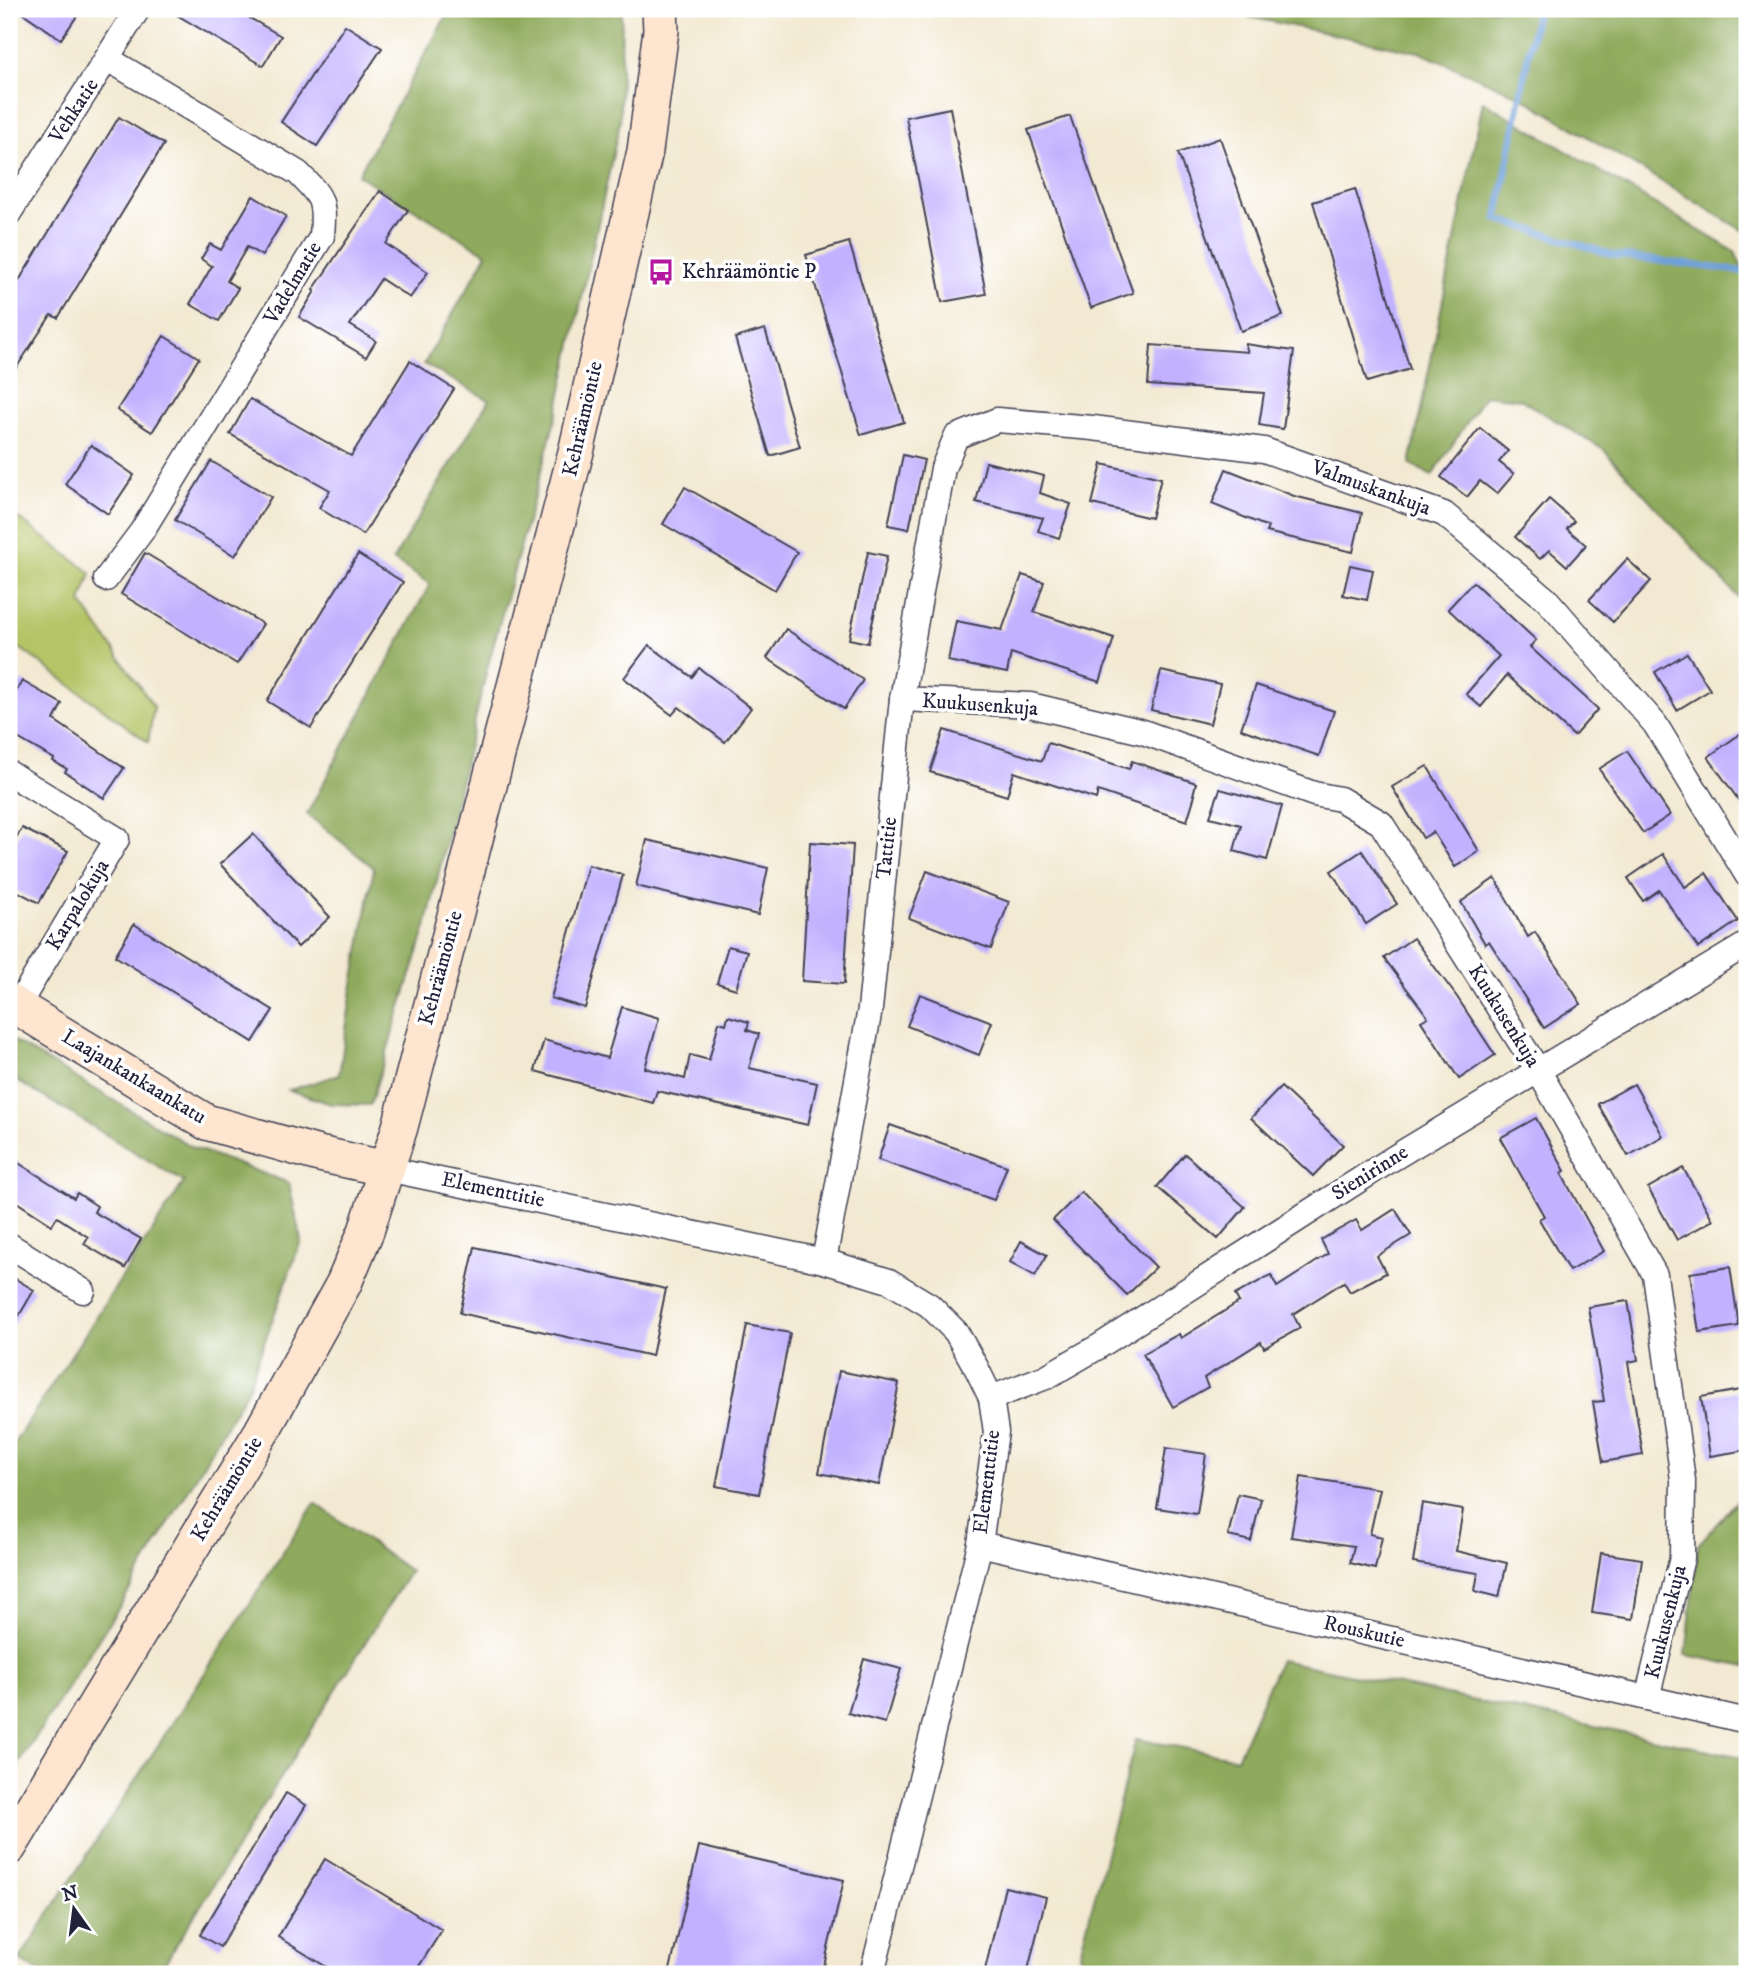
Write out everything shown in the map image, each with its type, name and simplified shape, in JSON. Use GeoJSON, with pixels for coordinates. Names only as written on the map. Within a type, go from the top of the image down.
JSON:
{"type":"FeatureCollection","features":[{"type":"Feature","properties":{"kind":"street","name":"Vehkatie"},"geometry":{"type":"LineString","coordinates":[[12,199],[108,59],[138,9]]}},
{"type":"Feature","properties":{"kind":"street","name":"Kehräämöntie"},"geometry":{"type":"LineString","coordinates":[[9,1847],[262,1432],[344,1283],[366,1231],[387,1168],[577,448],[645,151],[661,30],[660,9]]}},
{"type":"Feature","properties":{"kind":"street","name":"Vadelmatie"},"geometry":{"type":"LineString","coordinates":[[106,579],[142,531],[322,236],[324,214],[320,195],[298,173],[108,59]]}},
{"type":"Feature","properties":{"kind":"street","name":"Valmuskankuja"},"geometry":{"type":"LineString","coordinates":[[956,437],[997,420],[1093,428],[1264,450],[1444,514],[1548,600],[1655,724],[1747,875]]}},
{"type":"Feature","properties":{"kind":"street","name":"Tattitie"},"geometry":{"type":"LineString","coordinates":[[824,1261],[870,1009],[902,699],[943,468],[956,437]]}},
{"type":"Feature","properties":{"kind":"street","name":"Kuukusenkuja"},"geometry":{"type":"LineString","coordinates":[[902,699],[1030,705],[1143,732],[1314,794],[1340,799],[1381,823],[1538,1070],[1655,1275],[1683,1480],[1682,1559],[1647,1698]]}},
{"type":"Feature","properties":{"kind":"street","name":"Karpalokuja"},"geometry":{"type":"LineString","coordinates":[[9,772],[117,839],[13,1005]]}},
{"type":"Feature","properties":{"kind":"street","name":"Sienirinne"},"geometry":{"type":"LineString","coordinates":[[991,1398],[1045,1377],[1098,1347],[1392,1159],[1747,944]]}},
{"type":"Feature","properties":{"kind":"street","name":"Laajankankaankatu"},"geometry":{"type":"LineString","coordinates":[[13,1005],[206,1122],[319,1153],[387,1168]]}},
{"type":"Feature","properties":{"kind":"street","name":"Elementtitie"},"geometry":{"type":"LineString","coordinates":[[387,1168],[824,1261],[889,1281],[929,1305],[956,1332],[991,1398],[996,1432],[980,1544],[872,1974]]}},
{"type":"Feature","properties":{"kind":"street"},"geometry":{"type":"LineString","coordinates":[[9,1245],[83,1291]]}},
{"type":"Feature","properties":{"kind":"street","name":"Rouskutie"},"geometry":{"type":"LineString","coordinates":[[980,1544],[1747,1721]]}},
{"type":"Feature","properties":{"kind":"green space"},"geometry":{"type":"Polygon","coordinates":[[[450,9],[622,9],[620,122],[557,413],[488,665],[426,927],[370,1105],[331,1104],[289,1090],[339,1075],[374,868],[307,814],[430,584],[393,560],[489,400],[424,364],[487,254],[358,175],[450,9]]]}},
{"type":"Feature","properties":{"kind":"green space"},"geometry":{"type":"Polygon","coordinates":[[[1210,9],[1747,9],[1747,233],[1520,96],[1419,52],[1210,9]]]}},
{"type":"Feature","properties":{"kind":"green space"},"geometry":{"type":"Polygon","coordinates":[[[1483,101],[1735,252],[1747,280],[1747,384],[1737,461],[1747,494],[1747,607],[1604,450],[1520,399],[1485,395],[1432,476],[1410,464],[1483,101]]]}},
{"type":"Feature","properties":{"kind":"green space"},"geometry":{"type":"Polygon","coordinates":[[[9,511],[91,573],[81,602],[154,707],[148,742],[9,640],[9,511]]]}},
{"type":"Feature","properties":{"kind":"green space"},"geometry":{"type":"Polygon","coordinates":[[[9,1038],[194,1148],[289,1183],[301,1241],[247,1390],[123,1601],[9,1779],[9,1451],[184,1182],[9,1076],[9,1038]]]}},
{"type":"Feature","properties":{"kind":"green space"},"geometry":{"type":"Polygon","coordinates":[[[1744,1493],[1747,1498],[1747,1667],[1686,1655],[1698,1545],[1744,1493]]]}},
{"type":"Feature","properties":{"kind":"green space"},"geometry":{"type":"Polygon","coordinates":[[[315,1503],[410,1571],[158,1974],[43,1974],[19,1960],[315,1503]]]}},
{"type":"Feature","properties":{"kind":"green space"},"geometry":{"type":"Polygon","coordinates":[[[1280,1660],[1747,1758],[1747,1974],[1086,1974],[1080,1953],[1136,1739],[1237,1758],[1280,1660]]]}},
{"type":"Feature","properties":{"kind":"building"},"geometry":{"type":"Polygon","coordinates":[[[17,9],[82,9],[61,39],[17,9]]]}},
{"type":"Feature","properties":{"kind":"building"},"geometry":{"type":"Polygon","coordinates":[[[167,9],[234,9],[281,36],[263,66],[167,9]]]}},
{"type":"Feature","properties":{"kind":"building"},"geometry":{"type":"Polygon","coordinates":[[[345,25],[382,48],[317,146],[281,122],[345,25]]]}},
{"type":"Feature","properties":{"kind":"building"},"geometry":{"type":"Polygon","coordinates":[[[950,108],[986,294],[942,302],[906,117],[950,108]]]}},
{"type":"Feature","properties":{"kind":"building"},"geometry":{"type":"Polygon","coordinates":[[[1070,116],[1133,293],[1091,308],[1028,130],[1070,116]]]}},
{"type":"Feature","properties":{"kind":"building"},"geometry":{"type":"Polygon","coordinates":[[[119,117],[164,144],[58,318],[51,315],[9,379],[9,297],[119,117]]]}},
{"type":"Feature","properties":{"kind":"building"},"geometry":{"type":"Polygon","coordinates":[[[1220,138],[1283,316],[1241,331],[1178,153],[1220,138]]]}},
{"type":"Feature","properties":{"kind":"building"},"geometry":{"type":"Polygon","coordinates":[[[1355,189],[1410,369],[1367,382],[1313,202],[1355,189]]]}},
{"type":"Feature","properties":{"kind":"building"},"geometry":{"type":"Polygon","coordinates":[[[380,191],[408,210],[386,244],[428,272],[410,298],[381,279],[350,325],[376,341],[366,357],[299,317],[315,291],[313,290],[380,191]]]}},
{"type":"Feature","properties":{"kind":"building"},"geometry":{"type":"Polygon","coordinates":[[[253,196],[286,216],[262,256],[247,247],[227,281],[238,288],[219,321],[190,304],[212,266],[201,259],[210,244],[221,250],[253,196]]]}},
{"type":"Feature","properties":{"kind":"building"},"geometry":{"type":"Polygon","coordinates":[[[849,242],[904,422],[861,435],[806,255],[849,242]]]}},
{"type":"Feature","properties":{"kind":"building"},"geometry":{"type":"Polygon","coordinates":[[[765,329],[800,447],[770,456],[735,338],[765,329]]]}},
{"type":"Feature","properties":{"kind":"building"},"geometry":{"type":"Polygon","coordinates":[[[164,336],[199,358],[152,432],[117,410],[164,336]]]}},
{"type":"Feature","properties":{"kind":"building"},"geometry":{"type":"Polygon","coordinates":[[[1245,344],[1294,351],[1283,429],[1259,425],[1264,393],[1148,385],[1151,345],[1248,352],[1245,344]]]}},
{"type":"Feature","properties":{"kind":"building"},"geometry":{"type":"Polygon","coordinates":[[[410,361],[454,389],[363,535],[319,508],[330,490],[230,434],[250,399],[351,456],[410,361]]]}},
{"type":"Feature","properties":{"kind":"building"},"geometry":{"type":"Polygon","coordinates":[[[1480,428],[1508,451],[1499,462],[1514,474],[1497,494],[1480,481],[1467,497],[1441,477],[1480,428]]]}},
{"type":"Feature","properties":{"kind":"building"},"geometry":{"type":"Polygon","coordinates":[[[91,445],[134,475],[108,514],[65,484],[91,445]]]}},
{"type":"Feature","properties":{"kind":"building"},"geometry":{"type":"Polygon","coordinates":[[[903,455],[924,460],[909,529],[888,525],[903,455]]]}},
{"type":"Feature","properties":{"kind":"building"},"geometry":{"type":"Polygon","coordinates":[[[211,461],[271,497],[235,556],[175,520],[211,461]]]}},
{"type":"Feature","properties":{"kind":"building"},"geometry":{"type":"Polygon","coordinates":[[[986,462],[1044,476],[1040,493],[1071,504],[1059,538],[1038,531],[1043,518],[976,502],[986,462]]]}},
{"type":"Feature","properties":{"kind":"building"},"geometry":{"type":"Polygon","coordinates":[[[1102,464],[1161,478],[1151,518],[1092,504],[1102,464]]]}},
{"type":"Feature","properties":{"kind":"building"},"geometry":{"type":"Polygon","coordinates":[[[1226,469],[1294,496],[1362,513],[1353,552],[1266,532],[1268,527],[1212,504],[1226,469]]]}},
{"type":"Feature","properties":{"kind":"building"},"geometry":{"type":"Polygon","coordinates":[[[685,487],[797,552],[775,590],[663,524],[685,487]]]}},
{"type":"Feature","properties":{"kind":"building"},"geometry":{"type":"Polygon","coordinates":[[[1549,499],[1574,521],[1567,529],[1586,545],[1567,566],[1549,550],[1540,559],[1515,537],[1549,499]]]}},
{"type":"Feature","properties":{"kind":"building"},"geometry":{"type":"Polygon","coordinates":[[[868,552],[887,556],[868,643],[849,639],[868,552]]]}},
{"type":"Feature","properties":{"kind":"building"},"geometry":{"type":"Polygon","coordinates":[[[145,553],[263,624],[237,664],[121,594],[145,553]]]}},
{"type":"Feature","properties":{"kind":"building"},"geometry":{"type":"Polygon","coordinates":[[[358,554],[403,582],[311,728],[267,701],[358,554]]]}},
{"type":"Feature","properties":{"kind":"building"},"geometry":{"type":"Polygon","coordinates":[[[1627,559],[1651,581],[1613,622],[1589,600],[1627,559]]]}},
{"type":"Feature","properties":{"kind":"building"},"geometry":{"type":"Polygon","coordinates":[[[1350,565],[1373,570],[1367,600],[1343,595],[1350,565]]]}},
{"type":"Feature","properties":{"kind":"building"},"geometry":{"type":"Polygon","coordinates":[[[1022,575],[1044,582],[1034,612],[1114,638],[1100,682],[1011,653],[1007,673],[948,661],[956,621],[1002,630],[1022,575]]]}},
{"type":"Feature","properties":{"kind":"building"},"geometry":{"type":"Polygon","coordinates":[[[1473,582],[1536,640],[1530,647],[1598,709],[1574,736],[1507,675],[1481,707],[1466,694],[1499,656],[1448,609],[1473,582]]]}},
{"type":"Feature","properties":{"kind":"building"},"geometry":{"type":"Polygon","coordinates":[[[786,629],[863,680],[844,709],[767,658],[786,629]]]}},
{"type":"Feature","properties":{"kind":"building"},"geometry":{"type":"Polygon","coordinates":[[[649,645],[692,677],[699,668],[751,708],[725,742],[679,707],[672,715],[624,678],[649,645]]]}},
{"type":"Feature","properties":{"kind":"building"},"geometry":{"type":"Polygon","coordinates":[[[1687,653],[1710,690],[1677,710],[1655,672],[1687,653]]]}},
{"type":"Feature","properties":{"kind":"building"},"geometry":{"type":"Polygon","coordinates":[[[1161,671],[1220,684],[1210,724],[1151,710],[1161,671]]]}},
{"type":"Feature","properties":{"kind":"building"},"geometry":{"type":"Polygon","coordinates":[[[22,681],[62,704],[54,720],[124,768],[104,798],[65,772],[67,769],[53,761],[54,759],[9,733],[9,704],[22,681]]]}},
{"type":"Feature","properties":{"kind":"building"},"geometry":{"type":"Polygon","coordinates":[[[1256,685],[1334,711],[1319,756],[1241,729],[1256,685]]]}},
{"type":"Feature","properties":{"kind":"building"},"geometry":{"type":"Polygon","coordinates":[[[1747,729],[1747,812],[1708,757],[1747,729]]]}},
{"type":"Feature","properties":{"kind":"building"},"geometry":{"type":"Polygon","coordinates":[[[944,730],[1042,761],[1048,743],[1129,769],[1132,761],[1196,783],[1187,821],[1098,791],[1096,799],[1014,772],[1007,796],[930,772],[944,730]]]}},
{"type":"Feature","properties":{"kind":"building"},"geometry":{"type":"Polygon","coordinates":[[[1627,751],[1670,815],[1643,833],[1599,769],[1627,751]]]}},
{"type":"Feature","properties":{"kind":"building"},"geometry":{"type":"Polygon","coordinates":[[[1427,766],[1479,851],[1455,867],[1433,832],[1423,838],[1392,787],[1427,766]]]}},
{"type":"Feature","properties":{"kind":"building"},"geometry":{"type":"Polygon","coordinates":[[[1220,789],[1282,806],[1267,860],[1234,851],[1241,825],[1210,817],[1220,789]]]}},
{"type":"Feature","properties":{"kind":"building"},"geometry":{"type":"Polygon","coordinates":[[[22,828],[68,851],[39,903],[9,887],[9,851],[22,828]]]}},
{"type":"Feature","properties":{"kind":"building"},"geometry":{"type":"Polygon","coordinates":[[[253,834],[330,917],[298,947],[220,864],[253,834]]]}},
{"type":"Feature","properties":{"kind":"building"},"geometry":{"type":"Polygon","coordinates":[[[647,840],[768,868],[758,915],[636,886],[647,840]]]}},
{"type":"Feature","properties":{"kind":"building"},"geometry":{"type":"Polygon","coordinates":[[[810,842],[853,845],[844,984],[802,981],[810,842]]]}},
{"type":"Feature","properties":{"kind":"building"},"geometry":{"type":"Polygon","coordinates":[[[1362,851],[1397,904],[1366,924],[1331,871],[1362,851]]]}},
{"type":"Feature","properties":{"kind":"building"},"geometry":{"type":"Polygon","coordinates":[[[1663,854],[1685,887],[1706,873],[1738,921],[1698,948],[1659,890],[1643,901],[1628,878],[1663,854]]]}},
{"type":"Feature","properties":{"kind":"building"},"geometry":{"type":"Polygon","coordinates":[[[588,865],[623,875],[585,1008],[551,998],[588,865]]]}},
{"type":"Feature","properties":{"kind":"building"},"geometry":{"type":"Polygon","coordinates":[[[927,871],[1009,902],[991,949],[909,918],[927,871]]]}},
{"type":"Feature","properties":{"kind":"building"},"geometry":{"type":"Polygon","coordinates":[[[1495,878],[1528,937],[1535,932],[1581,1004],[1544,1028],[1489,941],[1485,944],[1461,902],[1495,878]]]}},
{"type":"Feature","properties":{"kind":"building"},"geometry":{"type":"Polygon","coordinates":[[[134,924],[273,1010],[253,1042],[115,956],[134,924]]]}},
{"type":"Feature","properties":{"kind":"building"},"geometry":{"type":"Polygon","coordinates":[[[1413,938],[1457,997],[1495,1055],[1459,1079],[1421,1021],[1428,1017],[1384,958],[1413,938]]]}},
{"type":"Feature","properties":{"kind":"building"},"geometry":{"type":"Polygon","coordinates":[[[728,946],[747,951],[736,989],[717,983],[728,946]]]}},
{"type":"Feature","properties":{"kind":"building"},"geometry":{"type":"Polygon","coordinates":[[[920,994],[992,1022],[979,1055],[907,1026],[920,994]]]}},
{"type":"Feature","properties":{"kind":"building"},"geometry":{"type":"Polygon","coordinates":[[[622,1007],[659,1018],[645,1068],[685,1079],[690,1055],[709,1060],[719,1022],[726,1024],[728,1016],[749,1022],[747,1030],[759,1034],[749,1068],[817,1083],[808,1125],[657,1091],[653,1103],[535,1071],[544,1040],[607,1058],[622,1007]]]}},
{"type":"Feature","properties":{"kind":"building"},"geometry":{"type":"Polygon","coordinates":[[[1634,1084],[1663,1136],[1628,1156],[1598,1104],[1634,1084]]]}},
{"type":"Feature","properties":{"kind":"building"},"geometry":{"type":"Polygon","coordinates":[[[1281,1087],[1343,1145],[1313,1176],[1251,1118],[1281,1087]]]}},
{"type":"Feature","properties":{"kind":"building"},"geometry":{"type":"Polygon","coordinates":[[[1536,1118],[1565,1171],[1561,1173],[1604,1251],[1569,1271],[1539,1219],[1544,1216],[1500,1138],[1536,1118]]]}},
{"type":"Feature","properties":{"kind":"building"},"geometry":{"type":"Polygon","coordinates":[[[890,1125],[1007,1166],[994,1200],[878,1160],[890,1125]]]}},
{"type":"Feature","properties":{"kind":"building"},"geometry":{"type":"Polygon","coordinates":[[[1185,1154],[1245,1207],[1218,1239],[1157,1187],[1185,1154]]]}},
{"type":"Feature","properties":{"kind":"building"},"geometry":{"type":"Polygon","coordinates":[[[9,1157],[74,1198],[77,1193],[97,1206],[94,1212],[141,1239],[125,1268],[84,1244],[88,1237],[57,1217],[52,1225],[9,1197],[9,1157]]]}},
{"type":"Feature","properties":{"kind":"building"},"geometry":{"type":"Polygon","coordinates":[[[1683,1168],[1713,1220],[1677,1240],[1648,1188],[1683,1168]]]}},
{"type":"Feature","properties":{"kind":"building"},"geometry":{"type":"Polygon","coordinates":[[[1081,1192],[1156,1267],[1127,1295],[1053,1220],[1081,1192]]]}},
{"type":"Feature","properties":{"kind":"building"},"geometry":{"type":"Polygon","coordinates":[[[1395,1209],[1411,1235],[1377,1256],[1386,1273],[1350,1292],[1344,1282],[1293,1314],[1300,1328],[1264,1348],[1261,1342],[1204,1378],[1208,1387],[1173,1407],[1143,1354],[1179,1334],[1181,1338],[1239,1302],[1235,1295],[1271,1275],[1277,1287],[1299,1273],[1328,1254],[1321,1240],[1356,1220],[1362,1230],[1395,1209]]]}},
{"type":"Feature","properties":{"kind":"building"},"geometry":{"type":"Polygon","coordinates":[[[1021,1241],[1047,1255],[1035,1276],[1010,1262],[1021,1241]]]}},
{"type":"Feature","properties":{"kind":"building"},"geometry":{"type":"Polygon","coordinates":[[[475,1247],[666,1289],[652,1356],[460,1313],[475,1247]]]}},
{"type":"Feature","properties":{"kind":"building"},"geometry":{"type":"Polygon","coordinates":[[[1730,1267],[1739,1326],[1699,1332],[1690,1273],[1730,1267]]]}},
{"type":"Feature","properties":{"kind":"building"},"geometry":{"type":"Polygon","coordinates":[[[9,1275],[34,1290],[9,1333],[9,1275]]]}},
{"type":"Feature","properties":{"kind":"building"},"geometry":{"type":"Polygon","coordinates":[[[1628,1301],[1638,1360],[1628,1362],[1643,1455],[1603,1462],[1593,1402],[1604,1401],[1588,1307],[1628,1301]]]}},
{"type":"Feature","properties":{"kind":"building"},"geometry":{"type":"Polygon","coordinates":[[[747,1325],[790,1333],[759,1494],[716,1486],[747,1325]]]}},
{"type":"Feature","properties":{"kind":"building"},"geometry":{"type":"Polygon","coordinates":[[[839,1371],[899,1383],[879,1485],[819,1473],[839,1371]]]}},
{"type":"Feature","properties":{"kind":"building"},"geometry":{"type":"Polygon","coordinates":[[[1741,1390],[1747,1428],[1747,1450],[1710,1456],[1701,1397],[1741,1390]]]}},
{"type":"Feature","properties":{"kind":"building"},"geometry":{"type":"Polygon","coordinates":[[[1166,1448],[1206,1454],[1197,1514],[1157,1508],[1166,1448]]]}},
{"type":"Feature","properties":{"kind":"building"},"geometry":{"type":"Polygon","coordinates":[[[1301,1477],[1380,1489],[1370,1534],[1382,1537],[1375,1569],[1350,1563],[1354,1546],[1291,1537],[1301,1477]]]}},
{"type":"Feature","properties":{"kind":"building"},"geometry":{"type":"Polygon","coordinates":[[[1238,1494],[1261,1499],[1251,1541],[1228,1536],[1238,1494]]]}},
{"type":"Feature","properties":{"kind":"building"},"geometry":{"type":"Polygon","coordinates":[[[1422,1503],[1463,1510],[1456,1551],[1507,1563],[1499,1597],[1475,1591],[1478,1573],[1413,1563],[1422,1503]]]}},
{"type":"Feature","properties":{"kind":"building"},"geometry":{"type":"Polygon","coordinates":[[[1601,1553],[1642,1559],[1633,1619],[1592,1613],[1601,1553]]]}},
{"type":"Feature","properties":{"kind":"building"},"geometry":{"type":"Polygon","coordinates":[[[864,1659],[901,1669],[885,1723],[848,1713],[864,1659]]]}},
{"type":"Feature","properties":{"kind":"building"},"geometry":{"type":"Polygon","coordinates":[[[286,1793],[306,1805],[220,1947],[200,1935],[286,1793]]]}},
{"type":"Feature","properties":{"kind":"building"},"geometry":{"type":"Polygon","coordinates":[[[699,1846],[844,1880],[822,1974],[669,1974],[699,1846]]]}},
{"type":"Feature","properties":{"kind":"building"},"geometry":{"type":"Polygon","coordinates":[[[325,1859],[442,1930],[414,1974],[338,1974],[278,1937],[325,1859]]]}},
{"type":"Feature","properties":{"kind":"building"},"geometry":{"type":"Polygon","coordinates":[[[1005,1887],[1046,1897],[1027,1974],[984,1974],[1005,1887]]]}},
{"type":"Feature","properties":{"kind":"waterway"},"geometry":{"type":"LineString","coordinates":[[1537,9],[1497,219],[1613,255],[1747,272]]}},
{"type":"Feature","properties":{"kind":"place","name":"Kehräämöntie P"},"geometry":{"type":"Point","coordinates":[661,272]}}]}
